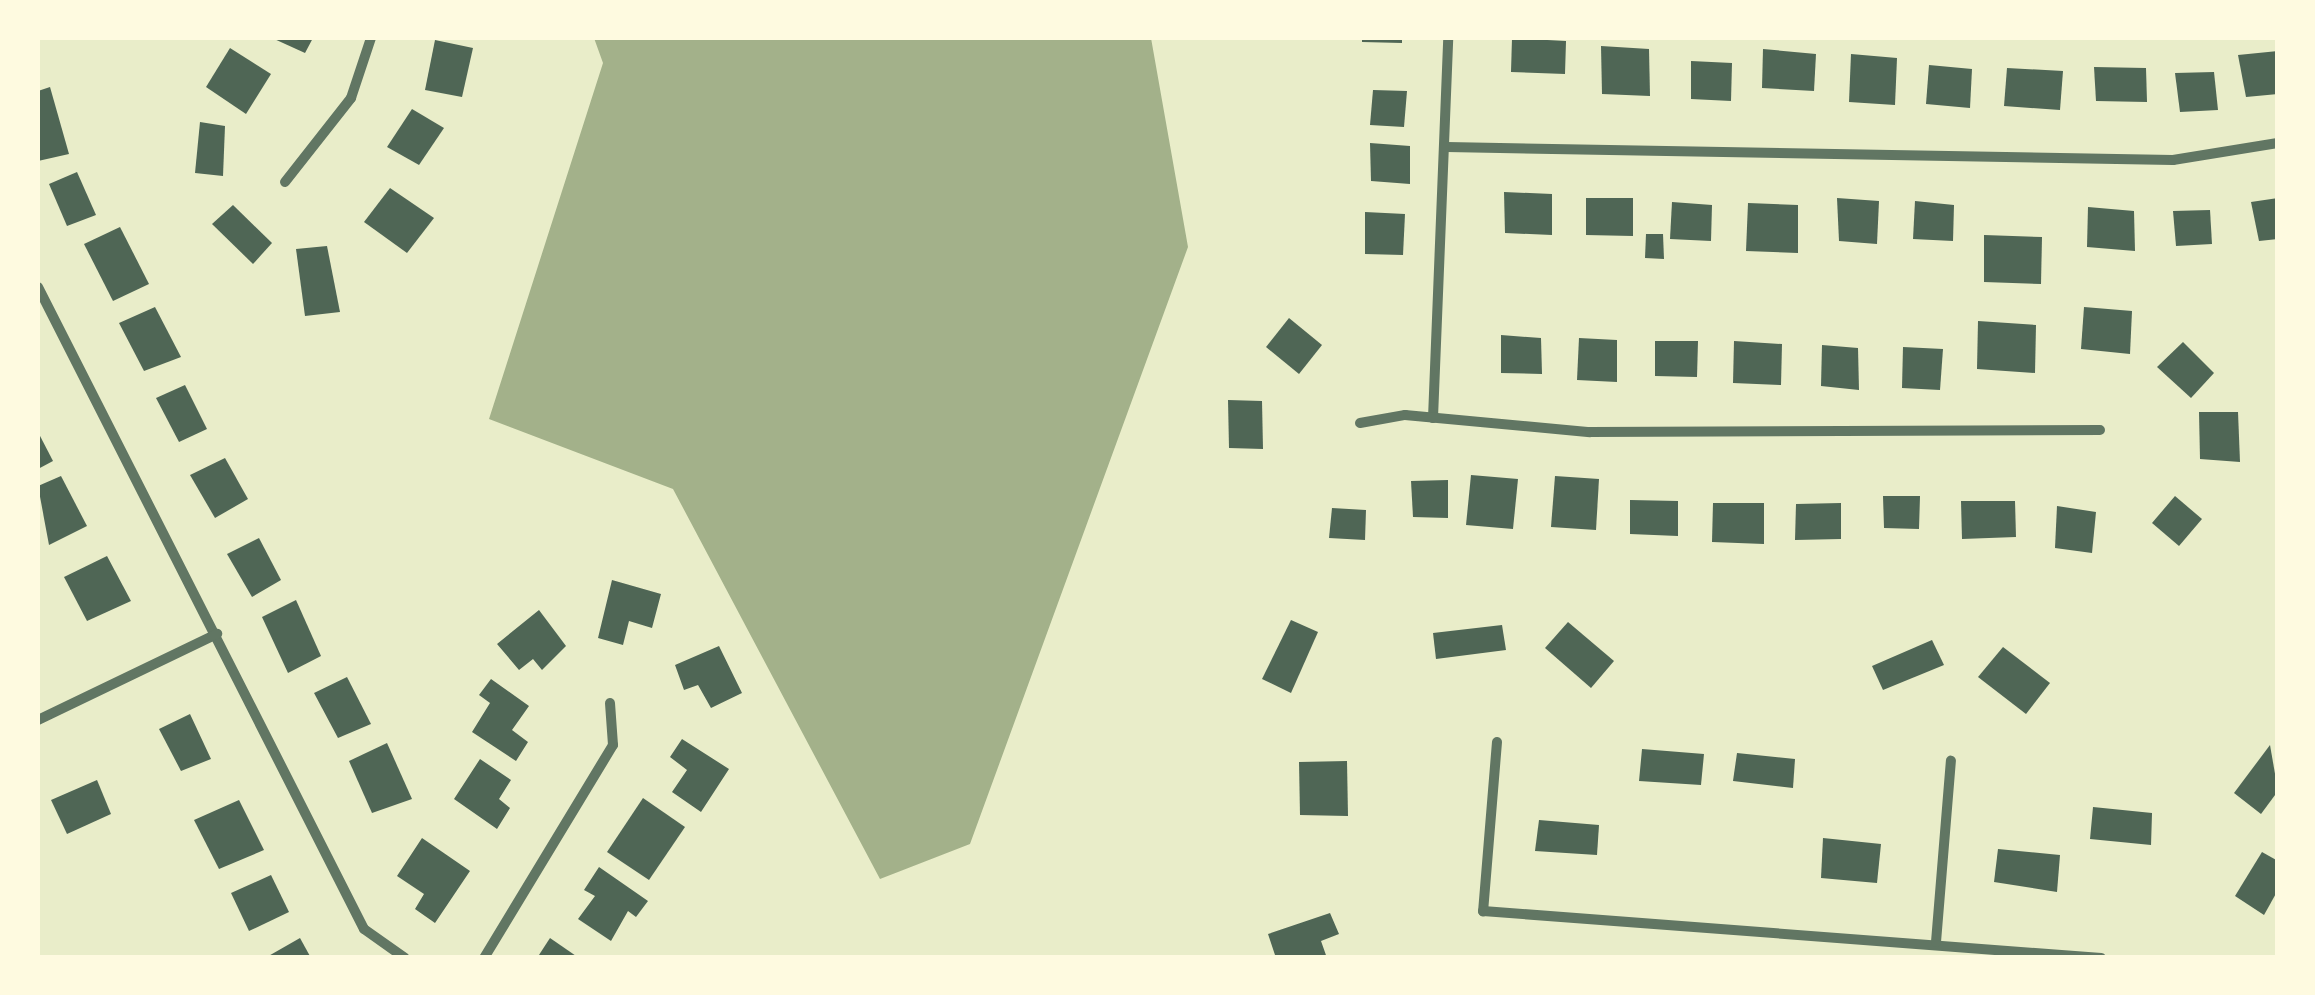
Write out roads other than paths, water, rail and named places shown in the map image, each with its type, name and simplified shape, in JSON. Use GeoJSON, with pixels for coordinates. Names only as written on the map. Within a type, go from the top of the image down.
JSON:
{"type":"FeatureCollection","features":[{"type":"Feature","properties":{"kind":"street"},"geometry":{"type":"LineString","coordinates":[[285,182],[351,98],[371,38]]}},
{"type":"Feature","properties":{"kind":"street"},"geometry":{"type":"LineString","coordinates":[[1434,418],[1447,147],[1448,38]]}},
{"type":"Feature","properties":{"kind":"street"},"geometry":{"type":"LineString","coordinates":[[1447,147],[2173,160],[2278,143]]}},
{"type":"Feature","properties":{"kind":"street"},"geometry":{"type":"LineString","coordinates":[[38,288],[364,929],[405,958]]}},
{"type":"Feature","properties":{"kind":"street"},"geometry":{"type":"LineString","coordinates":[[1360,423],[1434,418],[1590,432],[2100,430]]}},
{"type":"Feature","properties":{"kind":"street"},"geometry":{"type":"LineString","coordinates":[[38,720],[217,634]]}},
{"type":"Feature","properties":{"kind":"street"},"geometry":{"type":"LineString","coordinates":[[484,958],[613,745],[610,703]]}},
{"type":"Feature","properties":{"kind":"street"},"geometry":{"type":"LineString","coordinates":[[1497,742],[1484,911],[1936,942],[2101,958]]}},
{"type":"Feature","properties":{"kind":"street"},"geometry":{"type":"LineString","coordinates":[[1936,942],[1951,761]]}}]}
